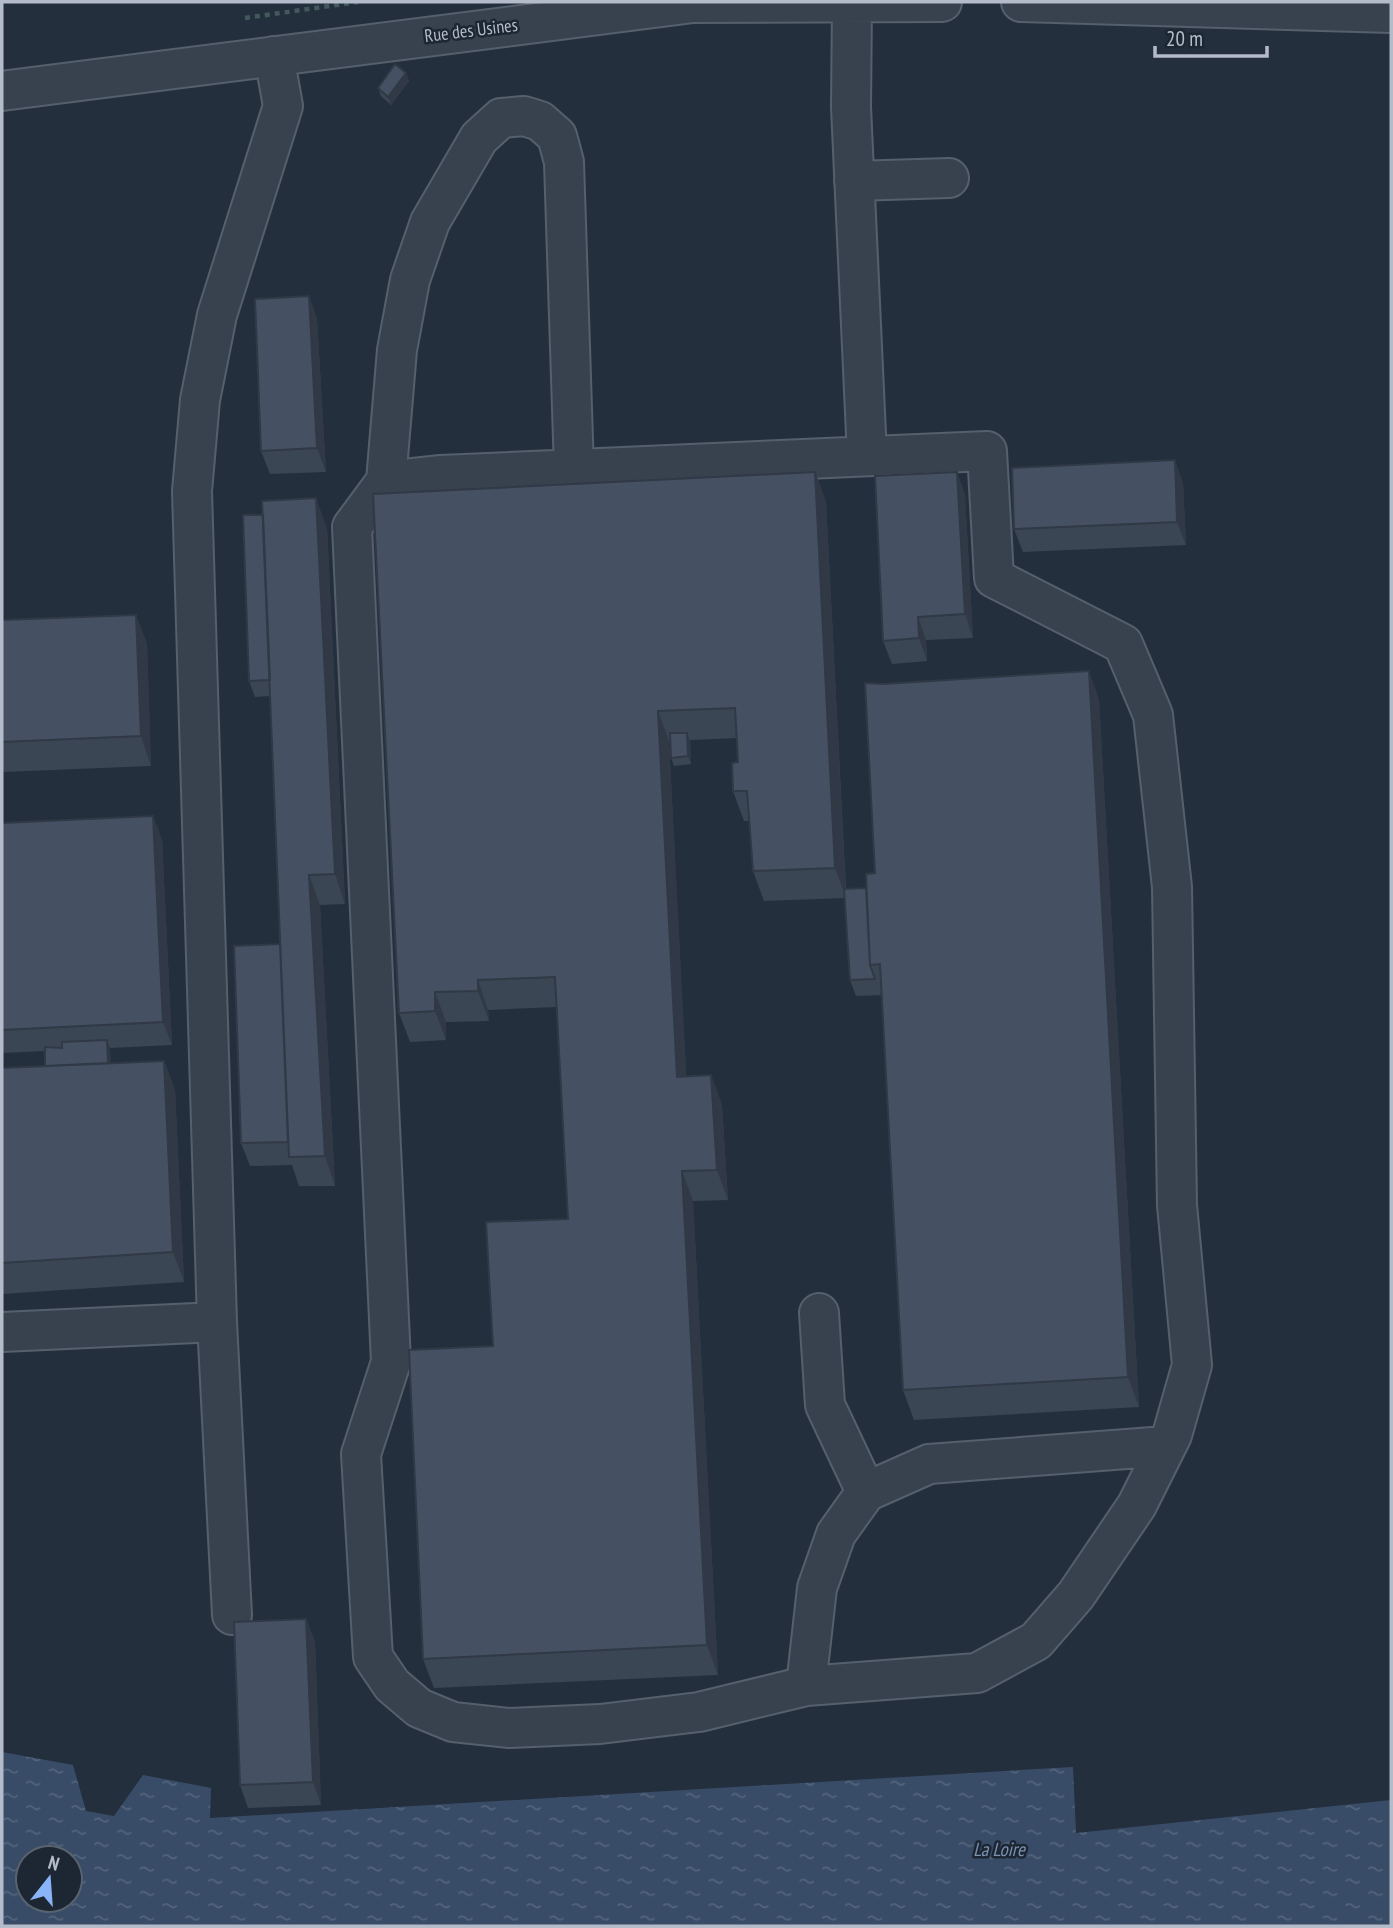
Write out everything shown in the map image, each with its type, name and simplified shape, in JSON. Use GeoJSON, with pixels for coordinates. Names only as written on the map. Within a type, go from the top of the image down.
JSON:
{"type":"FeatureCollection","features":[{"type":"Feature","properties":{"kind":"street"},"geometry":{"type":"LineString","coordinates":[[852,2],[850,107],[867,456]]}},
{"type":"Feature","properties":{"kind":"street","name":"Rue des Usines"},"geometry":{"type":"LineString","coordinates":[[2,91],[693,3],[942,2]]}},
{"type":"Feature","properties":{"kind":"street"},"geometry":{"type":"LineString","coordinates":[[1021,2],[1391,13]]}},
{"type":"Feature","properties":{"kind":"street"},"geometry":{"type":"LineString","coordinates":[[232,1615],[217,1322],[192,491],[200,400],[217,315],[283,106],[274,56]]}},
{"type":"Feature","properties":{"kind":"street"},"geometry":{"type":"LineString","coordinates":[[386,481],[441,475],[574,470],[987,451],[994,578],[1124,644],[1153,715],[1172,887],[1177,1205],[1192,1365],[1172,1435],[1138,1505],[1076,1595],[1037,1641],[977,1674],[806,1686],[699,1712],[600,1724],[510,1728],[453,1722],[419,1708],[392,1685],[373,1657],[361,1454],[391,1362],[352,527],[386,481],[397,350],[410,280],[430,222],[479,138],[501,118],[524,117],[540,121],[557,136],[564,162],[574,470]]}},
{"type":"Feature","properties":{"kind":"street"},"geometry":{"type":"LineString","coordinates":[[854,181],[949,178]]}},
{"type":"Feature","properties":{"kind":"street"},"geometry":{"type":"LineString","coordinates":[[820,1313],[825,1405],[866,1492]]}},
{"type":"Feature","properties":{"kind":"street"},"geometry":{"type":"LineString","coordinates":[[2,1332],[217,1322]]}},
{"type":"Feature","properties":{"kind":"street"},"geometry":{"type":"LineString","coordinates":[[806,1686],[817,1588],[836,1534],[866,1492],[929,1464],[1166,1446]]}},
{"type":"Feature","properties":{"kind":"water","name":"La Loire"},"geometry":{"type":"Polygon","coordinates":[[[2,1752],[73,1765],[86,1811],[114,1816],[143,1775],[211,1788],[210,1818],[1073,1767],[1076,1833],[1391,1800],[1391,1926],[2,1926],[2,1752]]]}},
{"type":"Feature","properties":{"kind":"building"},"geometry":{"type":"Polygon","coordinates":[[[395,64],[406,73],[388,97],[378,88],[395,64]]]}},
{"type":"Feature","properties":{"kind":"building"},"geometry":{"type":"Polygon","coordinates":[[[309,296],[317,448],[261,451],[255,299],[309,296]]]}},
{"type":"Feature","properties":{"kind":"building"},"geometry":{"type":"Polygon","coordinates":[[[1175,460],[1177,522],[1014,529],[1012,468],[1175,460]]]}},
{"type":"Feature","properties":{"kind":"building"},"geometry":{"type":"Polygon","coordinates":[[[815,472],[835,868],[753,871],[747,791],[733,791],[732,763],[738,762],[735,708],[658,711],[677,1077],[711,1075],[717,1170],[682,1171],[707,1645],[423,1659],[409,1350],[493,1346],[486,1222],[568,1219],[555,977],[478,980],[478,991],[435,992],[435,1011],[399,1013],[373,494],[815,472]]]}},
{"type":"Feature","properties":{"kind":"building"},"geometry":{"type":"Polygon","coordinates":[[[957,472],[965,614],[918,617],[919,638],[883,641],[875,476],[957,472]]]}},
{"type":"Feature","properties":{"kind":"building"},"geometry":{"type":"Polygon","coordinates":[[[316,498],[335,874],[309,875],[325,1156],[289,1157],[262,501],[316,498]]]}},
{"type":"Feature","properties":{"kind":"building"},"geometry":{"type":"Polygon","coordinates":[[[243,515],[263,515],[270,680],[249,681],[243,515]]]}},
{"type":"Feature","properties":{"kind":"building"},"geometry":{"type":"Polygon","coordinates":[[[136,615],[141,736],[2,742],[2,620],[136,615]]]}},
{"type":"Feature","properties":{"kind":"building"},"geometry":{"type":"Polygon","coordinates":[[[1089,671],[1128,1377],[903,1390],[880,964],[870,965],[866,874],[875,873],[865,683],[1089,671]]]}},
{"type":"Feature","properties":{"kind":"building"},"geometry":{"type":"Polygon","coordinates":[[[670,733],[687,733],[688,756],[671,758],[670,733]]]}},
{"type":"Feature","properties":{"kind":"building"},"geometry":{"type":"Polygon","coordinates":[[[153,816],[163,1022],[2,1030],[2,823],[153,816]]]}},
{"type":"Feature","properties":{"kind":"building"},"geometry":{"type":"Polygon","coordinates":[[[866,888],[870,965],[875,979],[850,980],[844,889],[866,888]]]}},
{"type":"Feature","properties":{"kind":"building"},"geometry":{"type":"Polygon","coordinates":[[[280,944],[288,1142],[241,1143],[234,946],[280,944]]]}},
{"type":"Feature","properties":{"kind":"building"},"geometry":{"type":"Polygon","coordinates":[[[107,1040],[108,1063],[45,1066],[45,1047],[62,1048],[62,1042],[107,1040]]]}},
{"type":"Feature","properties":{"kind":"building"},"geometry":{"type":"Polygon","coordinates":[[[164,1061],[173,1252],[2,1263],[2,1068],[164,1061]]]}},
{"type":"Feature","properties":{"kind":"building"},"geometry":{"type":"Polygon","coordinates":[[[306,1619],[313,1782],[240,1785],[234,1622],[306,1619]]]}}]}
